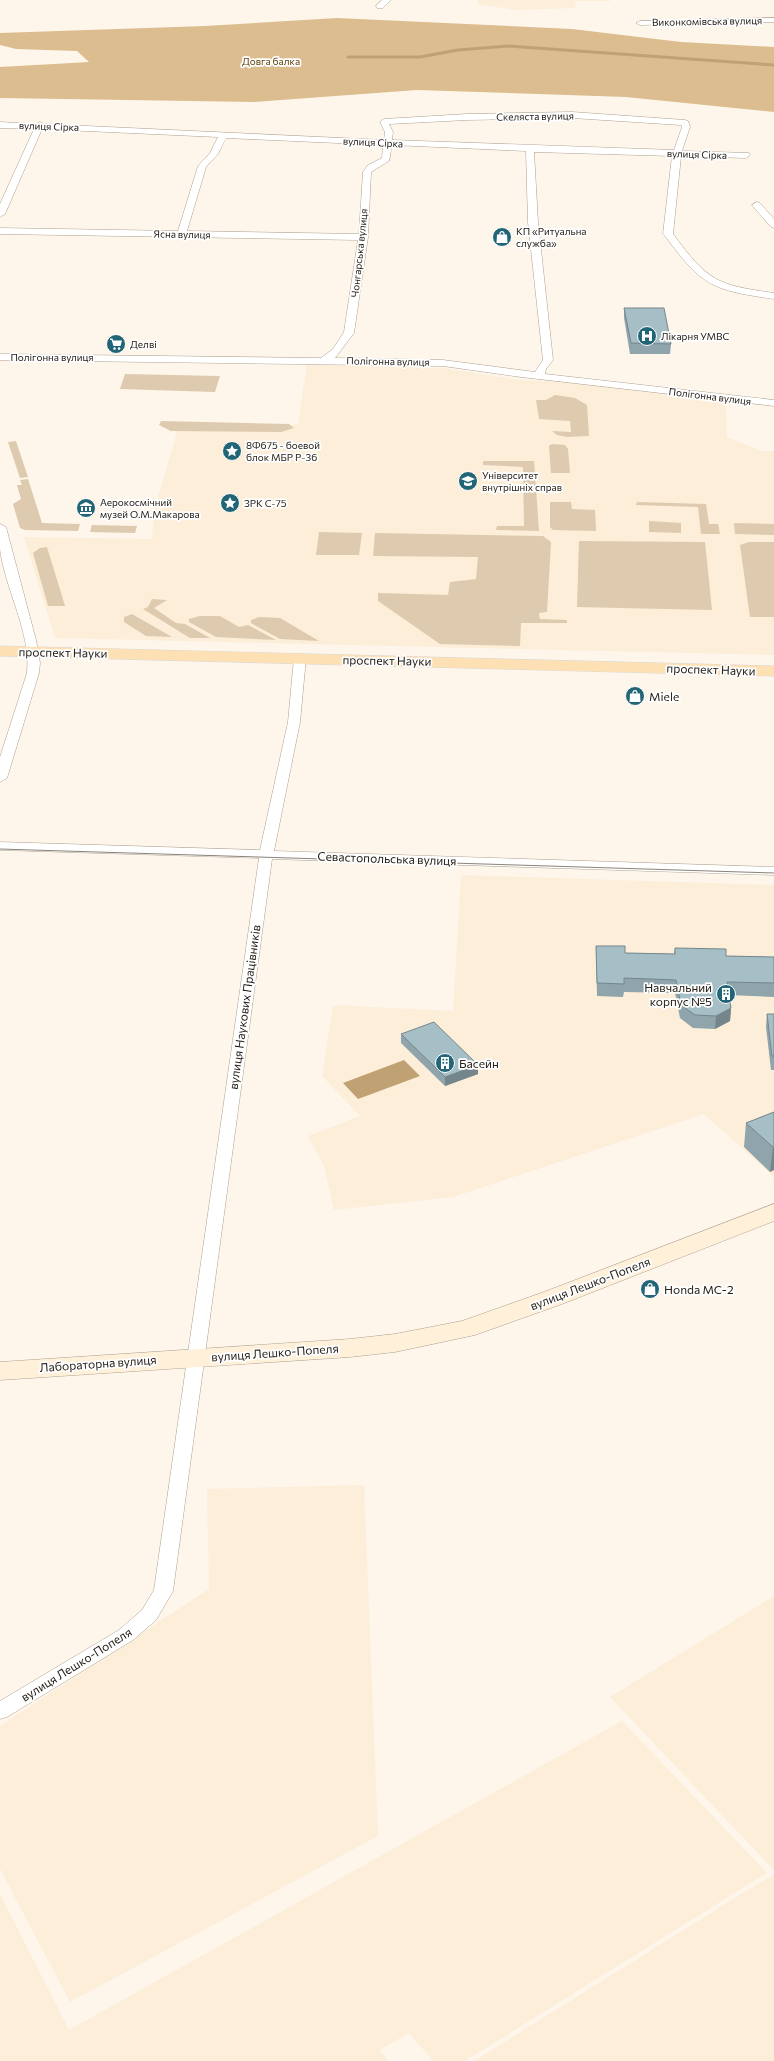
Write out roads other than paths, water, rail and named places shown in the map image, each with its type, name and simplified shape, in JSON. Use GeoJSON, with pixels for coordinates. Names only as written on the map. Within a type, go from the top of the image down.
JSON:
{"type":"FeatureCollection","features":[{"type":"Feature","properties":{"kind":"main road","name":"проспект Науки"},"geometry":{"type":"LineString","coordinates":[[0,651],[774,671]]}},
{"type":"Feature","properties":{"kind":"main road","name":"вулиця Лешко-Попеля"},"geometry":{"type":"LineString","coordinates":[[195,1357],[396,1343],[466,1329],[553,1298],[774,1212]]}},
{"type":"Feature","properties":{"kind":"main road","name":"Лабораторна вулиця"},"geometry":{"type":"LineString","coordinates":[[0,1371],[195,1357]]}},
{"type":"Feature","properties":{"kind":"street"},"geometry":{"type":"LineString","coordinates":[[380,6],[387,0]]}},
{"type":"Feature","properties":{"kind":"street","name":"Виконкомівська вулиця"},"geometry":{"type":"LineString","coordinates":[[640,23],[774,20]]}},
{"type":"Feature","properties":{"kind":"street","name":"Скеляста вулиця"},"geometry":{"type":"LineString","coordinates":[[384,122],[467,117],[572,115],[685,123],[686,128],[677,153]]}},
{"type":"Feature","properties":{"kind":"street","name":"Чонгарська вулиця"},"geometry":{"type":"LineString","coordinates":[[325,360],[333,357],[340,349],[341,341],[349,333],[363,237],[367,172],[371,167],[386,159],[389,132],[384,122]]}},
{"type":"Feature","properties":{"kind":"street","name":"вулиця Сірка"},"geometry":{"type":"LineString","coordinates":[[0,125],[40,125],[530,149],[746,155]]}},
{"type":"Feature","properties":{"kind":"street"},"geometry":{"type":"LineString","coordinates":[[0,214],[40,125]]}},
{"type":"Feature","properties":{"kind":"street"},"geometry":{"type":"LineString","coordinates":[[182,234],[202,166],[214,154],[223,135]]}},
{"type":"Feature","properties":{"kind":"street"},"geometry":{"type":"LineString","coordinates":[[530,149],[533,222],[548,360],[541,368],[539,376]]}},
{"type":"Feature","properties":{"kind":"street"},"geometry":{"type":"LineString","coordinates":[[677,153],[668,234],[699,272],[713,282],[733,290],[774,296]]}},
{"type":"Feature","properties":{"kind":"street"},"geometry":{"type":"LineString","coordinates":[[756,205],[774,225]]}},
{"type":"Feature","properties":{"kind":"street","name":"Ясна вулиця"},"geometry":{"type":"LineString","coordinates":[[0,231],[363,237]]}},
{"type":"Feature","properties":{"kind":"street","name":"Полігонна вулиця"},"geometry":{"type":"LineString","coordinates":[[0,357],[325,360],[443,363],[539,376],[774,403]]}},
{"type":"Feature","properties":{"kind":"street"},"geometry":{"type":"LineString","coordinates":[[0,527],[34,663],[33,673],[0,778]]}},
{"type":"Feature","properties":{"kind":"street","name":"вулиця Наукових Працівників"},"geometry":{"type":"LineString","coordinates":[[195,1357],[266,855],[294,722],[300,658]]}},
{"type":"Feature","properties":{"kind":"street","name":"Севастопольська вулиця"},"geometry":{"type":"LineString","coordinates":[[0,846],[774,871]]}},
{"type":"Feature","properties":{"kind":"street","name":"вулиця Лешко-Попеля"},"geometry":{"type":"LineString","coordinates":[[0,1711],[126,1635],[149,1615],[163,1591],[195,1357]]}},
{"type":"Feature","properties":{"kind":"waterway"},"geometry":{"type":"LineString","coordinates":[[348,57],[420,57],[458,50],[508,46],[774,65]]}},
{"type":"Feature","properties":{"kind":"tram line"},"geometry":{"type":"LineString","coordinates":[[0,849],[774,873]]}},
{"type":"Feature","properties":{"kind":"place","name":"КП «Ритуальна служба»"},"geometry":{"type":"Point","coordinates":[502,237]}},
{"type":"Feature","properties":{"kind":"place","name":"Лікарня УМВС"},"geometry":{"type":"Point","coordinates":[647,336]}},
{"type":"Feature","properties":{"kind":"place","name":"Делві"},"geometry":{"type":"Point","coordinates":[116,344]}},
{"type":"Feature","properties":{"kind":"place","name":"8Ф675 - боевой блок МБР Р-36"},"geometry":{"type":"Point","coordinates":[232,451]}},
{"type":"Feature","properties":{"kind":"place","name":"Університет внутрішніх справ"},"geometry":{"type":"Point","coordinates":[468,481]}},
{"type":"Feature","properties":{"kind":"place","name":"ЗРК С-75"},"geometry":{"type":"Point","coordinates":[230,503]}},
{"type":"Feature","properties":{"kind":"place","name":"Аерокосмічний музей О.М.Макарова"},"geometry":{"type":"Point","coordinates":[86,508]}},
{"type":"Feature","properties":{"kind":"place","name":"Miele"},"geometry":{"type":"Point","coordinates":[635,696]}},
{"type":"Feature","properties":{"kind":"place","name":"Навчальний корпус №5"},"geometry":{"type":"Point","coordinates":[726,994]}},
{"type":"Feature","properties":{"kind":"place","name":"Басейн"},"geometry":{"type":"Point","coordinates":[445,1063]}},
{"type":"Feature","properties":{"kind":"place","name":"Honda МС-2"},"geometry":{"type":"Point","coordinates":[650,1289]}},
{"type":"Feature","properties":{"kind":"park label","name":"Довга балка"},"geometry":{"type":"Point","coordinates":[271,61]}}]}
